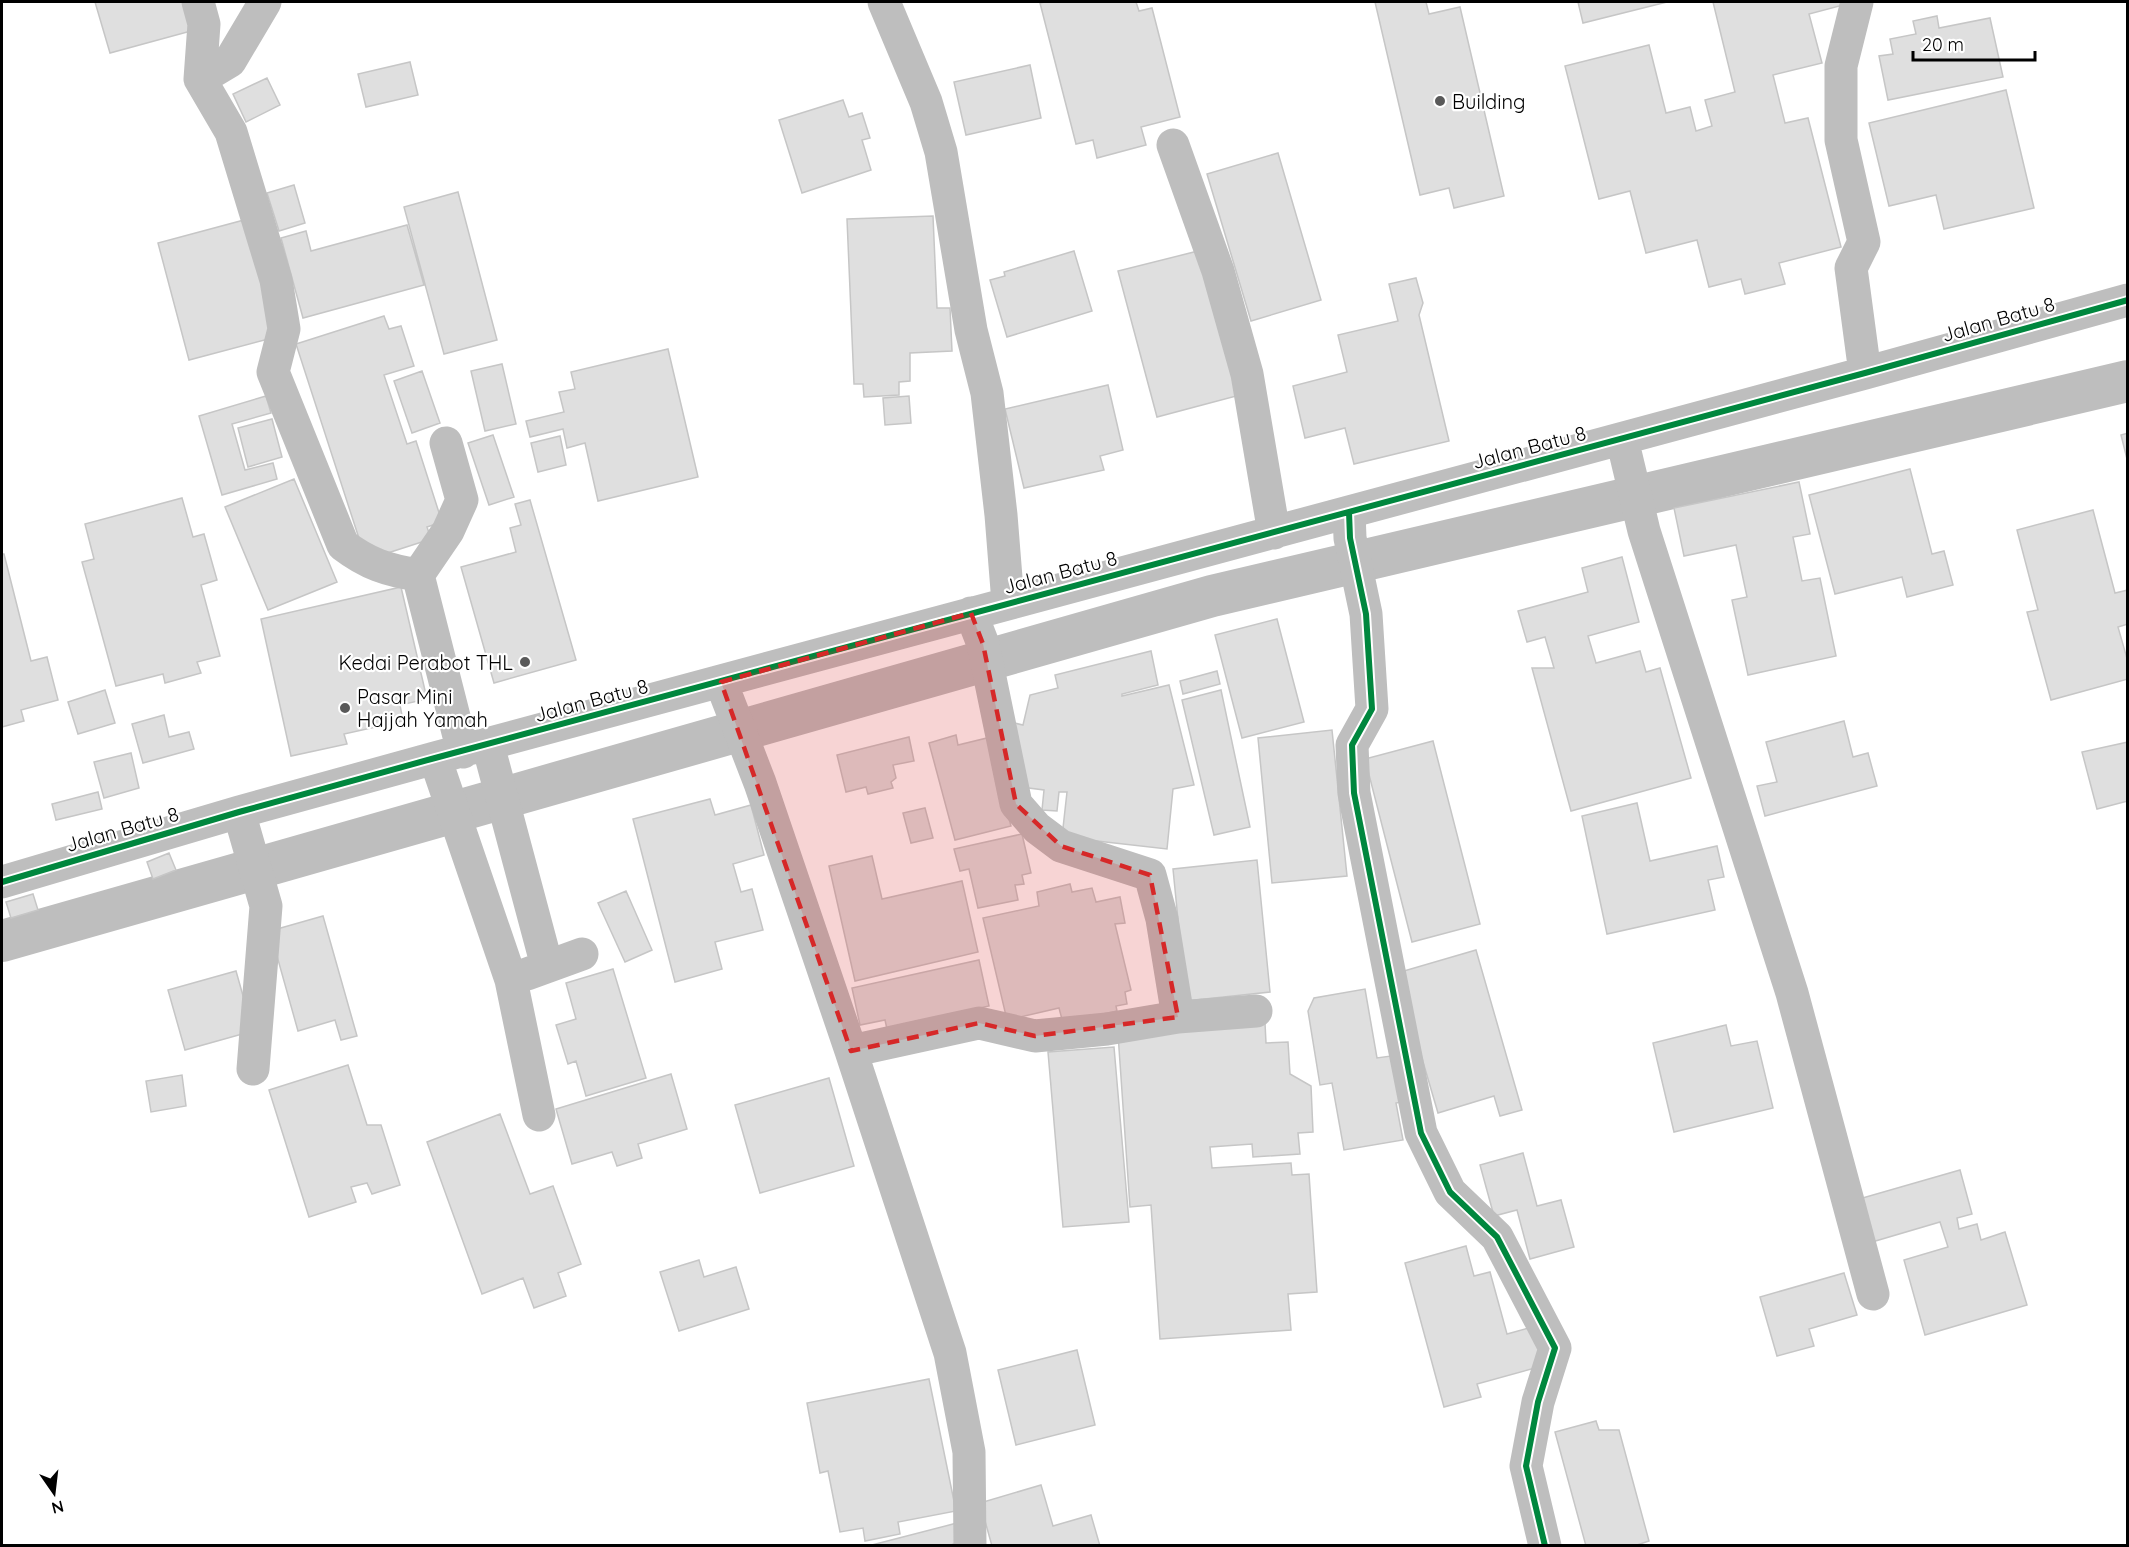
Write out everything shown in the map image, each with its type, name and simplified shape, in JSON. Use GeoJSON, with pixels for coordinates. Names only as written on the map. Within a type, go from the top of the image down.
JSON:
{"type":"FeatureCollection","features":[{"type":"Feature","properties":{"kind":"street"},"geometry":{"type":"LineString","coordinates":[[198,2],[204,24],[200,79],[231,132],[276,280],[284,328],[273,372],[343,545],[365,562],[395,571],[418,574]]}},
{"type":"Feature","properties":{"kind":"street"},"geometry":{"type":"LineString","coordinates":[[200,79],[230,61],[265,2]]}},
{"type":"Feature","properties":{"kind":"street"},"geometry":{"type":"LineString","coordinates":[[884,2],[926,102],[941,152],[971,330],[987,393],[1008,603]]}},
{"type":"Feature","properties":{"kind":"street"},"geometry":{"type":"LineString","coordinates":[[1857,2],[1841,66],[1841,140],[1864,242],[1851,268],[1865,373]]}},
{"type":"Feature","properties":{"kind":"street"},"geometry":{"type":"LineString","coordinates":[[1173,145],[1218,271],[1246,374],[1274,533]]}},
{"type":"Feature","properties":{"kind":"street","name":"Jalan Batu 8"},"geometry":{"type":"LineString","coordinates":[[2,882],[239,812],[725,694],[971,613],[1008,603],[1274,533],[1350,525],[1622,439],[2127,300]]}},
{"type":"Feature","properties":{"kind":"street"},"geometry":{"type":"LineString","coordinates":[[1622,439],[1644,531],[1792,993],[1873,1294]]}},
{"type":"Feature","properties":{"kind":"street"},"geometry":{"type":"LineString","coordinates":[[418,574],[448,531],[462,500],[446,443]]}},
{"type":"Feature","properties":{"kind":"street"},"geometry":{"type":"LineString","coordinates":[[1350,525],[1366,614],[1372,709],[1352,745],[1354,793],[1421,1133],[1450,1192],[1497,1237],[1555,1348],[1538,1402],[1526,1466],[1545,1545]]}},
{"type":"Feature","properties":{"kind":"street"},"geometry":{"type":"LineString","coordinates":[[418,574],[471,757],[507,811],[547,966]]}},
{"type":"Feature","properties":{"kind":"street"},"geometry":{"type":"LineString","coordinates":[[971,613],[983,644],[1016,804],[1037,828],[1061,846],[1150,875],[1162,919],[1178,1017]]}},
{"type":"Feature","properties":{"kind":"street"},"geometry":{"type":"LineString","coordinates":[[725,694],[760,783],[950,1353],[969,1452],[970,1545]]}},
{"type":"Feature","properties":{"kind":"street"},"geometry":{"type":"LineString","coordinates":[[471,757],[446,790],[511,980],[539,1115]]}},
{"type":"Feature","properties":{"kind":"street"},"geometry":{"type":"LineString","coordinates":[[239,812],[266,906],[253,1069]]}},
{"type":"Feature","properties":{"kind":"street"},"geometry":{"type":"LineString","coordinates":[[511,980],[582,954]]}},
{"type":"Feature","properties":{"kind":"street"},"geometry":{"type":"LineString","coordinates":[[851,1051],[979,1023],[1035,1036],[1107,1029],[1178,1017],[1256,1011]]}},
{"type":"Feature","properties":{"kind":"highlighted area"},"geometry":{"type":"Polygon","coordinates":[[[971,613],[983,644],[1016,804],[1061,846],[1150,875],[1178,1017],[1035,1036],[979,1023],[851,1051],[721,682],[971,613]]]}},
{"type":"Feature","properties":{"kind":"building"},"geometry":{"type":"Polygon","coordinates":[[[95,2],[183,2],[191,31],[110,53],[95,2]]]}},
{"type":"Feature","properties":{"kind":"building"},"geometry":{"type":"Polygon","coordinates":[[[1136,2],[1139,11],[1152,8],[1180,117],[1141,127],[1146,145],[1097,158],[1093,140],[1076,144],[1040,3],[1136,2]]]}},
{"type":"Feature","properties":{"kind":"building","name":"Building"},"geometry":{"type":"Polygon","coordinates":[[[1375,2],[1426,2],[1429,14],[1460,7],[1504,196],[1454,208],[1449,188],[1420,195],[1375,2]]]}},
{"type":"Feature","properties":{"kind":"building"},"geometry":{"type":"Polygon","coordinates":[[[1578,2],[1667,2],[1583,23],[1578,2]]]}},
{"type":"Feature","properties":{"kind":"building"},"geometry":{"type":"Polygon","coordinates":[[[1713,2],[1847,2],[1847,4],[1809,14],[1822,63],[1773,75],[1785,123],[1808,118],[1841,247],[1779,263],[1785,284],[1745,294],[1741,279],[1709,287],[1697,240],[1646,253],[1630,191],[1599,199],[1565,66],[1649,45],[1666,113],[1690,107],[1696,131],[1712,126],[1705,100],[1735,92],[1713,2]]]}},
{"type":"Feature","properties":{"kind":"building"},"geometry":{"type":"Polygon","coordinates":[[[1937,16],[1939,28],[1990,18],[2003,77],[1888,100],[1879,56],[1893,54],[1890,39],[1916,34],[1913,21],[1937,16]]]}},
{"type":"Feature","properties":{"kind":"building"},"geometry":{"type":"Polygon","coordinates":[[[410,62],[418,95],[366,107],[358,74],[410,62]]]}},
{"type":"Feature","properties":{"kind":"building"},"geometry":{"type":"Polygon","coordinates":[[[1030,65],[1041,118],[966,135],[954,82],[1030,65]]]}},
{"type":"Feature","properties":{"kind":"building"},"geometry":{"type":"Polygon","coordinates":[[[267,78],[280,105],[246,122],[233,94],[267,78]]]}},
{"type":"Feature","properties":{"kind":"building"},"geometry":{"type":"Polygon","coordinates":[[[2006,90],[2034,208],[1944,229],[1936,195],[1889,206],[1869,123],[2006,90]]]}},
{"type":"Feature","properties":{"kind":"building"},"geometry":{"type":"Polygon","coordinates":[[[843,100],[849,117],[862,113],[870,138],[862,140],[871,170],[802,193],[779,120],[843,100]]]}},
{"type":"Feature","properties":{"kind":"building"},"geometry":{"type":"Polygon","coordinates":[[[1278,153],[1321,300],[1251,321],[1207,174],[1278,153]]]}},
{"type":"Feature","properties":{"kind":"building"},"geometry":{"type":"Polygon","coordinates":[[[294,185],[305,223],[279,231],[267,193],[294,185]]]}},
{"type":"Feature","properties":{"kind":"building"},"geometry":{"type":"Polygon","coordinates":[[[458,192],[497,340],[444,354],[404,207],[458,192]]]}},
{"type":"Feature","properties":{"kind":"building"},"geometry":{"type":"Polygon","coordinates":[[[933,216],[937,308],[950,308],[952,351],[910,353],[910,381],[899,382],[899,395],[864,397],[863,384],[854,384],[847,219],[933,216]]]}},
{"type":"Feature","properties":{"kind":"building"},"geometry":{"type":"Polygon","coordinates":[[[244,220],[276,337],[189,360],[158,243],[244,220]]]}},
{"type":"Feature","properties":{"kind":"building"},"geometry":{"type":"Polygon","coordinates":[[[407,225],[424,285],[303,318],[281,238],[306,231],[311,251],[407,225]]]}},
{"type":"Feature","properties":{"kind":"building"},"geometry":{"type":"Polygon","coordinates":[[[1202,250],[1240,395],[1157,417],[1118,271],[1202,250]]]}},
{"type":"Feature","properties":{"kind":"building"},"geometry":{"type":"Polygon","coordinates":[[[1074,251],[1092,311],[1007,337],[990,280],[1005,276],[1004,272],[1074,251]]]}},
{"type":"Feature","properties":{"kind":"building"},"geometry":{"type":"Polygon","coordinates":[[[1416,278],[1423,303],[1419,315],[1449,441],[1354,464],[1345,428],[1305,438],[1293,386],[1347,372],[1338,335],[1398,321],[1389,284],[1416,278]]]}},
{"type":"Feature","properties":{"kind":"building"},"geometry":{"type":"Polygon","coordinates":[[[384,316],[389,329],[401,326],[414,366],[384,375],[407,444],[416,441],[442,522],[427,527],[431,539],[366,560],[296,344],[384,316]]]}},
{"type":"Feature","properties":{"kind":"building"},"geometry":{"type":"Polygon","coordinates":[[[668,349],[698,477],[598,501],[585,443],[567,448],[563,429],[530,437],[526,421],[564,412],[559,392],[575,389],[571,372],[668,349]]]}},
{"type":"Feature","properties":{"kind":"building"},"geometry":{"type":"Polygon","coordinates":[[[502,364],[516,424],[485,431],[471,371],[502,364]]]}},
{"type":"Feature","properties":{"kind":"building"},"geometry":{"type":"Polygon","coordinates":[[[422,371],[440,423],[412,433],[394,381],[422,371]]]}},
{"type":"Feature","properties":{"kind":"building"},"geometry":{"type":"Polygon","coordinates":[[[1108,385],[1123,450],[1100,456],[1104,470],[1024,488],[1005,409],[1108,385]]]}},
{"type":"Feature","properties":{"kind":"building"},"geometry":{"type":"Polygon","coordinates":[[[266,396],[271,413],[232,424],[245,470],[273,463],[277,479],[222,495],[199,416],[266,396]]]}},
{"type":"Feature","properties":{"kind":"building"},"geometry":{"type":"Polygon","coordinates":[[[909,396],[911,423],[885,425],[883,398],[909,396]]]}},
{"type":"Feature","properties":{"kind":"building"},"geometry":{"type":"Polygon","coordinates":[[[272,419],[282,457],[248,467],[238,428],[272,419]]]}},
{"type":"Feature","properties":{"kind":"building"},"geometry":{"type":"Polygon","coordinates":[[[2128,433],[2128,463],[2121,435],[2128,433]]]}},
{"type":"Feature","properties":{"kind":"building"},"geometry":{"type":"Polygon","coordinates":[[[493,435],[514,497],[489,505],[468,443],[493,435]]]}},
{"type":"Feature","properties":{"kind":"building"},"geometry":{"type":"Polygon","coordinates":[[[560,436],[566,465],[538,472],[531,443],[560,436]]]}},
{"type":"Feature","properties":{"kind":"building"},"geometry":{"type":"Polygon","coordinates":[[[1910,469],[1932,554],[1944,551],[1953,585],[1907,597],[1902,577],[1835,594],[1809,495],[1910,469]]]}},
{"type":"Feature","properties":{"kind":"building"},"geometry":{"type":"Polygon","coordinates":[[[294,479],[337,582],[268,610],[225,507],[294,479]]]}},
{"type":"Feature","properties":{"kind":"building"},"geometry":{"type":"Polygon","coordinates":[[[1799,482],[1810,534],[1793,537],[1802,581],[1820,578],[1836,656],[1748,675],[1732,600],[1747,597],[1736,545],[1684,556],[1674,508],[1799,482]]]}},
{"type":"Feature","properties":{"kind":"building"},"geometry":{"type":"Polygon","coordinates":[[[182,498],[193,537],[204,534],[217,580],[201,585],[220,656],[197,662],[201,673],[165,683],[163,674],[116,686],[82,562],[94,559],[85,524],[182,498]]]}},
{"type":"Feature","properties":{"kind":"building"},"geometry":{"type":"Polygon","coordinates":[[[530,500],[576,660],[494,683],[461,567],[516,552],[510,528],[521,525],[515,504],[530,500]]]}},
{"type":"Feature","properties":{"kind":"building"},"geometry":{"type":"Polygon","coordinates":[[[2093,510],[2115,593],[2128,590],[2128,624],[2118,627],[2128,662],[2128,679],[2051,700],[2027,612],[2038,610],[2017,530],[2093,510]]]}},
{"type":"Feature","properties":{"kind":"building"},"geometry":{"type":"Polygon","coordinates":[[[2,554],[4,554],[31,661],[47,657],[58,700],[21,710],[24,721],[2,727],[2,554]]]}},
{"type":"Feature","properties":{"kind":"building"},"geometry":{"type":"Polygon","coordinates":[[[1622,557],[1639,622],[1588,636],[1596,663],[1640,651],[1646,672],[1660,668],[1691,778],[1571,811],[1532,668],[1554,668],[1545,637],[1527,642],[1518,611],[1588,592],[1582,568],[1622,557]]]}},
{"type":"Feature","properties":{"kind":"building"},"geometry":{"type":"Polygon","coordinates":[[[401,587],[427,699],[400,705],[403,721],[344,734],[347,744],[291,756],[261,619],[401,587]]]}},
{"type":"Feature","properties":{"kind":"building"},"geometry":{"type":"Polygon","coordinates":[[[1277,619],[1304,722],[1242,738],[1215,635],[1277,619]]]}},
{"type":"Feature","properties":{"kind":"building"},"geometry":{"type":"Polygon","coordinates":[[[1151,651],[1158,685],[1122,694],[1122,696],[1169,685],[1194,785],[1173,789],[1167,849],[1062,837],[1067,792],[1059,792],[1057,811],[1042,810],[1044,790],[1021,787],[1010,722],[1023,725],[1030,695],[1058,688],[1055,675],[1151,651]]]}},
{"type":"Feature","properties":{"kind":"building"},"geometry":{"type":"Polygon","coordinates":[[[1217,671],[1220,684],[1183,694],[1180,681],[1217,671]]]}},
{"type":"Feature","properties":{"kind":"building"},"geometry":{"type":"Polygon","coordinates":[[[105,690],[115,723],[78,734],[68,702],[105,690]]]}},
{"type":"Feature","properties":{"kind":"building"},"geometry":{"type":"Polygon","coordinates":[[[1221,690],[1250,827],[1214,835],[1182,700],[1221,690]]]}},
{"type":"Feature","properties":{"kind":"building"},"geometry":{"type":"Polygon","coordinates":[[[164,715],[169,737],[189,732],[194,749],[143,763],[132,724],[164,715]]]}},
{"type":"Feature","properties":{"kind":"building"},"geometry":{"type":"Polygon","coordinates":[[[1844,721],[1853,757],[1868,753],[1877,786],[1765,816],[1757,786],[1777,782],[1766,742],[1844,721]]]}},
{"type":"Feature","properties":{"kind":"building"},"geometry":{"type":"Polygon","coordinates":[[[1332,730],[1347,876],[1272,883],[1258,738],[1332,730]]]}},
{"type":"Feature","properties":{"kind":"building"},"geometry":{"type":"Polygon","coordinates":[[[956,735],[958,745],[987,738],[1011,826],[955,840],[929,743],[956,735]]]}},
{"type":"Feature","properties":{"kind":"building"},"geometry":{"type":"Polygon","coordinates":[[[909,737],[914,761],[893,765],[896,778],[891,782],[893,788],[868,794],[866,787],[846,792],[837,755],[909,737]]]}},
{"type":"Feature","properties":{"kind":"building"},"geometry":{"type":"Polygon","coordinates":[[[1433,741],[1480,924],[1412,942],[1365,759],[1433,741]]]}},
{"type":"Feature","properties":{"kind":"building"},"geometry":{"type":"Polygon","coordinates":[[[2128,742],[2128,801],[2097,809],[2082,752],[2128,742]]]}},
{"type":"Feature","properties":{"kind":"building"},"geometry":{"type":"Polygon","coordinates":[[[131,753],[139,788],[104,798],[94,762],[131,753]]]}},
{"type":"Feature","properties":{"kind":"building"},"geometry":{"type":"Polygon","coordinates":[[[98,792],[102,809],[56,820],[52,804],[98,792]]]}},
{"type":"Feature","properties":{"kind":"building"},"geometry":{"type":"Polygon","coordinates":[[[710,799],[715,815],[751,805],[764,855],[733,864],[741,892],[752,889],[763,930],[715,942],[722,969],[675,982],[633,819],[710,799]]]}},
{"type":"Feature","properties":{"kind":"building"},"geometry":{"type":"Polygon","coordinates":[[[1637,803],[1650,861],[1717,846],[1724,877],[1708,880],[1715,910],[1607,934],[1582,816],[1637,803]]]}},
{"type":"Feature","properties":{"kind":"building"},"geometry":{"type":"Polygon","coordinates":[[[925,808],[933,838],[911,843],[903,813],[925,808]]]}},
{"type":"Feature","properties":{"kind":"building"},"geometry":{"type":"Polygon","coordinates":[[[1022,834],[1031,873],[1022,875],[1024,884],[1015,885],[1018,900],[978,908],[969,869],[960,871],[954,849],[1022,834]]]}},
{"type":"Feature","properties":{"kind":"building"},"geometry":{"type":"Polygon","coordinates":[[[169,853],[176,870],[153,879],[147,862],[169,853]]]}},
{"type":"Feature","properties":{"kind":"building"},"geometry":{"type":"Polygon","coordinates":[[[872,856],[882,899],[962,881],[978,952],[855,981],[829,866],[872,856]]]}},
{"type":"Feature","properties":{"kind":"building"},"geometry":{"type":"Polygon","coordinates":[[[1257,860],[1270,992],[1186,1001],[1173,869],[1257,860]]]}},
{"type":"Feature","properties":{"kind":"building"},"geometry":{"type":"Polygon","coordinates":[[[1070,884],[1072,892],[1092,888],[1096,902],[1120,897],[1125,923],[1115,924],[1131,990],[1125,992],[1127,1004],[1116,1006],[1117,1011],[1063,1023],[1059,1008],[1007,1020],[983,918],[1039,906],[1037,892],[1070,884]]]}},
{"type":"Feature","properties":{"kind":"building"},"geometry":{"type":"Polygon","coordinates":[[[626,891],[652,950],[625,962],[598,903],[626,891]]]}},
{"type":"Feature","properties":{"kind":"building"},"geometry":{"type":"Polygon","coordinates":[[[33,894],[38,910],[11,918],[6,902],[33,894]]]}},
{"type":"Feature","properties":{"kind":"building"},"geometry":{"type":"Polygon","coordinates":[[[323,916],[357,1036],[341,1040],[335,1020],[298,1031],[270,931],[323,916]]]}},
{"type":"Feature","properties":{"kind":"building"},"geometry":{"type":"Polygon","coordinates":[[[1476,950],[1522,1110],[1500,1116],[1494,1096],[1438,1113],[1397,973],[1476,950]]]}},
{"type":"Feature","properties":{"kind":"building"},"geometry":{"type":"Polygon","coordinates":[[[979,960],[989,1006],[887,1029],[885,1020],[860,1025],[852,988],[979,960]]]}},
{"type":"Feature","properties":{"kind":"building"},"geometry":{"type":"Polygon","coordinates":[[[613,969],[646,1078],[586,1096],[576,1061],[568,1064],[556,1025],[576,1019],[566,983],[613,969]]]}},
{"type":"Feature","properties":{"kind":"building"},"geometry":{"type":"Polygon","coordinates":[[[236,971],[253,1031],[185,1050],[168,990],[236,971]]]}},
{"type":"Feature","properties":{"kind":"building"},"geometry":{"type":"Polygon","coordinates":[[[1365,989],[1377,1058],[1398,1055],[1406,1101],[1396,1103],[1403,1140],[1344,1150],[1332,1083],[1320,1085],[1308,1011],[1314,998],[1365,989]]]}},
{"type":"Feature","properties":{"kind":"building"},"geometry":{"type":"Polygon","coordinates":[[[1265,1023],[1266,1043],[1288,1042],[1290,1074],[1311,1086],[1313,1132],[1298,1133],[1300,1154],[1253,1157],[1252,1144],[1210,1147],[1212,1168],[1291,1163],[1292,1175],[1309,1174],[1317,1292],[1288,1294],[1291,1330],[1160,1339],[1151,1205],[1130,1207],[1118,1034],[1265,1023]]]}},
{"type":"Feature","properties":{"kind":"building"},"geometry":{"type":"Polygon","coordinates":[[[1726,1025],[1731,1046],[1757,1041],[1773,1108],[1674,1132],[1653,1043],[1726,1025]]]}},
{"type":"Feature","properties":{"kind":"building"},"geometry":{"type":"Polygon","coordinates":[[[1114,1047],[1129,1222],[1063,1227],[1048,1052],[1114,1047]]]}},
{"type":"Feature","properties":{"kind":"building"},"geometry":{"type":"Polygon","coordinates":[[[348,1065],[367,1125],[381,1125],[400,1185],[372,1194],[367,1183],[351,1187],[356,1202],[309,1217],[269,1090],[348,1065]]]}},
{"type":"Feature","properties":{"kind":"building"},"geometry":{"type":"Polygon","coordinates":[[[671,1074],[687,1129],[638,1144],[642,1158],[617,1166],[612,1152],[572,1164],[556,1109],[671,1074]]]}},
{"type":"Feature","properties":{"kind":"building"},"geometry":{"type":"Polygon","coordinates":[[[182,1075],[186,1106],[151,1112],[146,1081],[182,1075]]]}},
{"type":"Feature","properties":{"kind":"building"},"geometry":{"type":"Polygon","coordinates":[[[829,1078],[854,1166],[760,1193],[735,1105],[829,1078]]]}},
{"type":"Feature","properties":{"kind":"building"},"geometry":{"type":"Polygon","coordinates":[[[500,1114],[530,1194],[553,1186],[581,1264],[558,1273],[566,1296],[534,1308],[523,1278],[482,1294],[427,1142],[500,1114]]]}},
{"type":"Feature","properties":{"kind":"building"},"geometry":{"type":"Polygon","coordinates":[[[1523,1153],[1537,1206],[1561,1200],[1574,1247],[1530,1259],[1517,1210],[1494,1216],[1480,1165],[1523,1153]]]}},
{"type":"Feature","properties":{"kind":"building"},"geometry":{"type":"Polygon","coordinates":[[[1960,1170],[1972,1214],[1957,1218],[1959,1229],[1977,1224],[1981,1240],[2005,1232],[2027,1305],[1925,1335],[1904,1260],[1948,1247],[1940,1222],[1872,1242],[1859,1199],[1960,1170]]]}},
{"type":"Feature","properties":{"kind":"building"},"geometry":{"type":"Polygon","coordinates":[[[1466,1246],[1474,1276],[1490,1272],[1507,1334],[1536,1326],[1546,1365],[1477,1384],[1481,1397],[1444,1407],[1405,1263],[1466,1246]]]}},
{"type":"Feature","properties":{"kind":"building"},"geometry":{"type":"Polygon","coordinates":[[[699,1260],[704,1277],[736,1267],[749,1309],[679,1331],[660,1272],[699,1260]]]}},
{"type":"Feature","properties":{"kind":"building"},"geometry":{"type":"Polygon","coordinates":[[[1844,1273],[1857,1315],[1809,1329],[1814,1346],[1777,1356],[1760,1297],[1844,1273]]]}},
{"type":"Feature","properties":{"kind":"building"},"geometry":{"type":"Polygon","coordinates":[[[1077,1350],[1095,1425],[1016,1445],[998,1370],[1077,1350]]]}},
{"type":"Feature","properties":{"kind":"building"},"geometry":{"type":"Polygon","coordinates":[[[929,1379],[956,1511],[898,1522],[900,1534],[865,1541],[863,1528],[840,1532],[828,1471],[820,1473],[807,1403],[929,1379]]]}},
{"type":"Feature","properties":{"kind":"building"},"geometry":{"type":"Polygon","coordinates":[[[1596,1421],[1599,1430],[1619,1430],[1649,1541],[1634,1546],[1586,1546],[1555,1432],[1596,1421]]]}},
{"type":"Feature","properties":{"kind":"building"},"geometry":{"type":"Polygon","coordinates":[[[1041,1485],[1053,1526],[1091,1515],[1100,1546],[992,1546],[980,1503],[1041,1485]]]}},
{"type":"Feature","properties":{"kind":"building"},"geometry":{"type":"Polygon","coordinates":[[[957,1523],[962,1541],[948,1546],[868,1546],[957,1523]]]}},
{"type":"Feature","properties":{"kind":"waterway"},"geometry":{"type":"LineString","coordinates":[[2,941],[1212,596],[2128,381]]}},
{"type":"Feature","properties":{"kind":"cycle path"},"geometry":{"type":"LineString","coordinates":[[2,882],[239,812],[435,758],[2128,300]]}},
{"type":"Feature","properties":{"kind":"cycle path"},"geometry":{"type":"LineString","coordinates":[[1349,512],[1350,538],[1366,614],[1372,709],[1352,745],[1354,793],[1421,1133],[1450,1192],[1497,1237],[1555,1348],[1538,1402],[1526,1466],[1545,1546]]}},
{"type":"Feature","properties":{"kind":"place","name":"Building"},"geometry":{"type":"Point","coordinates":[1440,101]}},
{"type":"Feature","properties":{"kind":"place","name":"Kedai Perabot THL"},"geometry":{"type":"Point","coordinates":[525,662]}},
{"type":"Feature","properties":{"kind":"place","name":"Pasar Mini Hajjah Yamah"},"geometry":{"type":"Point","coordinates":[345,708]}}]}
